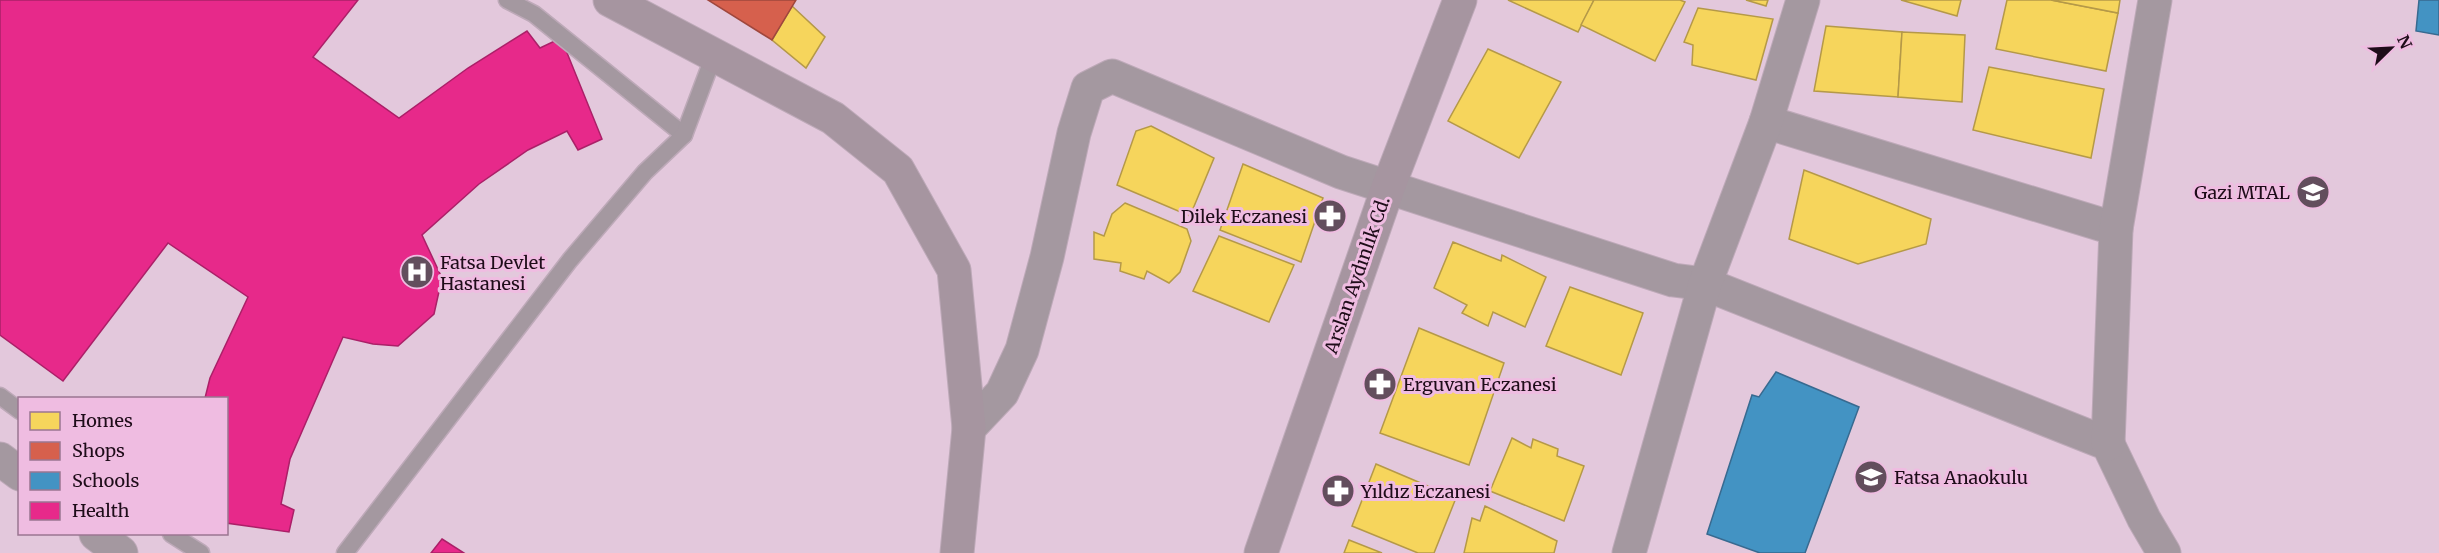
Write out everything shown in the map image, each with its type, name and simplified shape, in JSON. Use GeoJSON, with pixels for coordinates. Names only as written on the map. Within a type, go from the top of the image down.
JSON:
{"type":"FeatureCollection","features":[{"type":"Feature","properties":{"kind":"street"},"geometry":{"type":"LineString","coordinates":[[610,0],[833,118],[898,170],[954,270],[969,428],[957,553]]}},
{"type":"Feature","properties":{"kind":"street","name":"Arslan Aydınlık Cd."},"geometry":{"type":"LineString","coordinates":[[1261,553],[1389,185],[1460,0]]}},
{"type":"Feature","properties":{"kind":"street"},"geometry":{"type":"LineString","coordinates":[[1629,553],[1705,284],[1766,122],[1803,0]]}},
{"type":"Feature","properties":{"kind":"street"},"geometry":{"type":"LineString","coordinates":[[2155,0],[2116,229],[2108,444],[2144,519],[2164,553]]}},
{"type":"Feature","properties":{"kind":"street"},"geometry":{"type":"LineString","coordinates":[[969,428],[1002,393],[1022,350],[1045,268],[1074,134],[1088,88],[1112,76],[1341,172],[1389,185],[1673,280],[1705,284],[2108,444]]}},
{"type":"Feature","properties":{"kind":"street"},"geometry":{"type":"LineString","coordinates":[[1766,122],[2116,229]]}},
{"type":"Feature","properties":{"kind":"street"},"geometry":{"type":"LineString","coordinates":[[0,459],[18,472]]}},
{"type":"Feature","properties":{"kind":"street"},"geometry":{"type":"LineString","coordinates":[[97,535],[121,553]]}},
{"type":"Feature","properties":{"kind":"lane"},"geometry":{"type":"LineString","coordinates":[[507,0],[534,14],[684,135]]}},
{"type":"Feature","properties":{"kind":"lane"},"geometry":{"type":"LineString","coordinates":[[345,553],[570,260],[645,172],[684,135],[714,55]]}},
{"type":"Feature","properties":{"kind":"lane"},"geometry":{"type":"LineString","coordinates":[[0,396],[18,410]]}},
{"type":"Feature","properties":{"kind":"lane"},"geometry":{"type":"LineString","coordinates":[[173,535],[201,553]]}},
{"type":"Feature","properties":{"kind":"building: Homes"},"geometry":{"type":"Polygon","coordinates":[[[1508,0],[1594,0],[1578,32],[1508,0]]]}},
{"type":"Feature","properties":{"kind":"building: Homes"},"geometry":{"type":"Polygon","coordinates":[[[1594,0],[1680,0],[1685,2],[1655,61],[1581,25],[1594,0]]]}},
{"type":"Feature","properties":{"kind":"building: Homes"},"geometry":{"type":"Polygon","coordinates":[[[1746,0],[1768,0],[1766,6],[1746,0]]]}},
{"type":"Feature","properties":{"kind":"building: Homes"},"geometry":{"type":"Polygon","coordinates":[[[1901,0],[1961,0],[1957,16],[1901,0]]]}},
{"type":"Feature","properties":{"kind":"building: Homes"},"geometry":{"type":"Polygon","coordinates":[[[2007,0],[2051,0],[2118,13],[2106,71],[1996,49],[2007,0]]]}},
{"type":"Feature","properties":{"kind":"building: Homes"},"geometry":{"type":"Polygon","coordinates":[[[2051,0],[2120,0],[2118,13],[2051,0]]]}},
{"type":"Feature","properties":{"kind":"building: Homes"},"geometry":{"type":"Polygon","coordinates":[[[792,6],[825,37],[806,68],[772,40],[792,6]]]}},
{"type":"Feature","properties":{"kind":"building: Homes"},"geometry":{"type":"Polygon","coordinates":[[[1698,8],[1773,19],[1756,80],[1692,65],[1693,45],[1684,42],[1698,8]]]}},
{"type":"Feature","properties":{"kind":"building: Homes"},"geometry":{"type":"Polygon","coordinates":[[[1826,26],[1902,32],[1898,97],[1814,91],[1826,26]]]}},
{"type":"Feature","properties":{"kind":"building: Homes"},"geometry":{"type":"Polygon","coordinates":[[[1902,32],[1965,35],[1962,102],[1898,97],[1902,32]]]}},
{"type":"Feature","properties":{"kind":"building: Homes"},"geometry":{"type":"Polygon","coordinates":[[[1488,49],[1561,82],[1519,158],[1448,121],[1488,49]]]}},
{"type":"Feature","properties":{"kind":"building: Homes"},"geometry":{"type":"Polygon","coordinates":[[[1989,67],[2104,89],[2091,158],[1973,130],[1989,67]]]}},
{"type":"Feature","properties":{"kind":"building: Homes"},"geometry":{"type":"Polygon","coordinates":[[[1151,126],[1214,158],[1190,216],[1117,185],[1136,131],[1151,126]]]}},
{"type":"Feature","properties":{"kind":"building: Homes"},"geometry":{"type":"Polygon","coordinates":[[[1243,164],[1323,198],[1301,262],[1220,230],[1243,164]]]}},
{"type":"Feature","properties":{"kind":"building: Homes"},"geometry":{"type":"Polygon","coordinates":[[[1804,170],[1931,219],[1926,244],[1858,264],[1789,239],[1804,170]]]}},
{"type":"Feature","properties":{"kind":"building: Homes"},"geometry":{"type":"Polygon","coordinates":[[[1125,203],[1187,229],[1191,241],[1180,272],[1169,283],[1147,271],[1144,279],[1120,271],[1121,263],[1094,259],[1094,232],[1104,236],[1112,214],[1125,203]]]}},
{"type":"Feature","properties":{"kind":"building: Homes"},"geometry":{"type":"Polygon","coordinates":[[[1219,236],[1294,265],[1269,322],[1193,291],[1219,236]]]}},
{"type":"Feature","properties":{"kind":"building: Homes"},"geometry":{"type":"Polygon","coordinates":[[[1453,242],[1501,261],[1502,255],[1546,277],[1525,327],[1493,312],[1488,326],[1462,313],[1467,305],[1434,288],[1453,242]]]}},
{"type":"Feature","properties":{"kind":"building: Homes"},"geometry":{"type":"Polygon","coordinates":[[[1570,287],[1643,313],[1621,375],[1546,346],[1570,287]]]}},
{"type":"Feature","properties":{"kind":"building: Homes"},"geometry":{"type":"Polygon","coordinates":[[[1419,328],[1504,363],[1469,465],[1380,433],[1419,328]]]}},
{"type":"Feature","properties":{"kind":"building: Homes"},"geometry":{"type":"Polygon","coordinates":[[[1512,438],[1531,448],[1533,439],[1558,449],[1557,456],[1584,466],[1564,521],[1490,491],[1512,438]]]}},
{"type":"Feature","properties":{"kind":"building: Homes"},"geometry":{"type":"Polygon","coordinates":[[[1376,464],[1456,498],[1434,553],[1418,553],[1352,526],[1376,464]]]}},
{"type":"Feature","properties":{"kind":"building: Homes"},"geometry":{"type":"Polygon","coordinates":[[[1485,506],[1557,541],[1554,553],[1464,553],[1472,518],[1480,521],[1485,506]]]}},
{"type":"Feature","properties":{"kind":"building: Homes"},"geometry":{"type":"Polygon","coordinates":[[[1349,540],[1382,553],[1344,553],[1349,540]]]}},
{"type":"Feature","properties":{"kind":"building: Shops"},"geometry":{"type":"Polygon","coordinates":[[[708,0],[796,0],[772,40],[708,0]]]}},
{"type":"Feature","properties":{"kind":"building: Schools"},"geometry":{"type":"Polygon","coordinates":[[[2419,0],[2439,0],[2439,35],[2416,31],[2419,0]]]}},
{"type":"Feature","properties":{"kind":"building: Schools"},"geometry":{"type":"Polygon","coordinates":[[[1776,372],[1859,407],[1805,553],[1760,553],[1707,534],[1752,395],[1759,397],[1776,372]]]}},
{"type":"Feature","properties":{"kind":"building: Health"},"geometry":{"type":"Polygon","coordinates":[[[0,0],[358,0],[313,57],[399,118],[468,68],[527,31],[540,48],[561,38],[602,139],[578,150],[567,131],[528,150],[479,184],[422,235],[442,278],[434,314],[398,346],[373,344],[343,337],[290,459],[281,504],[294,510],[289,532],[228,523],[228,397],[205,397],[210,378],[248,297],[168,243],[63,381],[0,335],[0,0]]]}},
{"type":"Feature","properties":{"kind":"building: Health"},"geometry":{"type":"Polygon","coordinates":[[[442,539],[464,553],[431,553],[442,539]]]}},
{"type":"Feature","properties":{"kind":"place","name":"Gazi MTAL"},"geometry":{"type":"Point","coordinates":[2313,192]}},
{"type":"Feature","properties":{"kind":"place","name":"Dilek Eczanesi"},"geometry":{"type":"Point","coordinates":[1330,216]}},
{"type":"Feature","properties":{"kind":"place","name":"Fatsa Devlet Hastanesi"},"geometry":{"type":"Point","coordinates":[417,272]}},
{"type":"Feature","properties":{"kind":"place","name":"Erguvan Eczanesi"},"geometry":{"type":"Point","coordinates":[1380,384]}},
{"type":"Feature","properties":{"kind":"place","name":"Fatsa Anaokulu"},"geometry":{"type":"Point","coordinates":[1871,477]}},
{"type":"Feature","properties":{"kind":"place","name":"Yıldız Eczanesi"},"geometry":{"type":"Point","coordinates":[1338,491]}}]}
